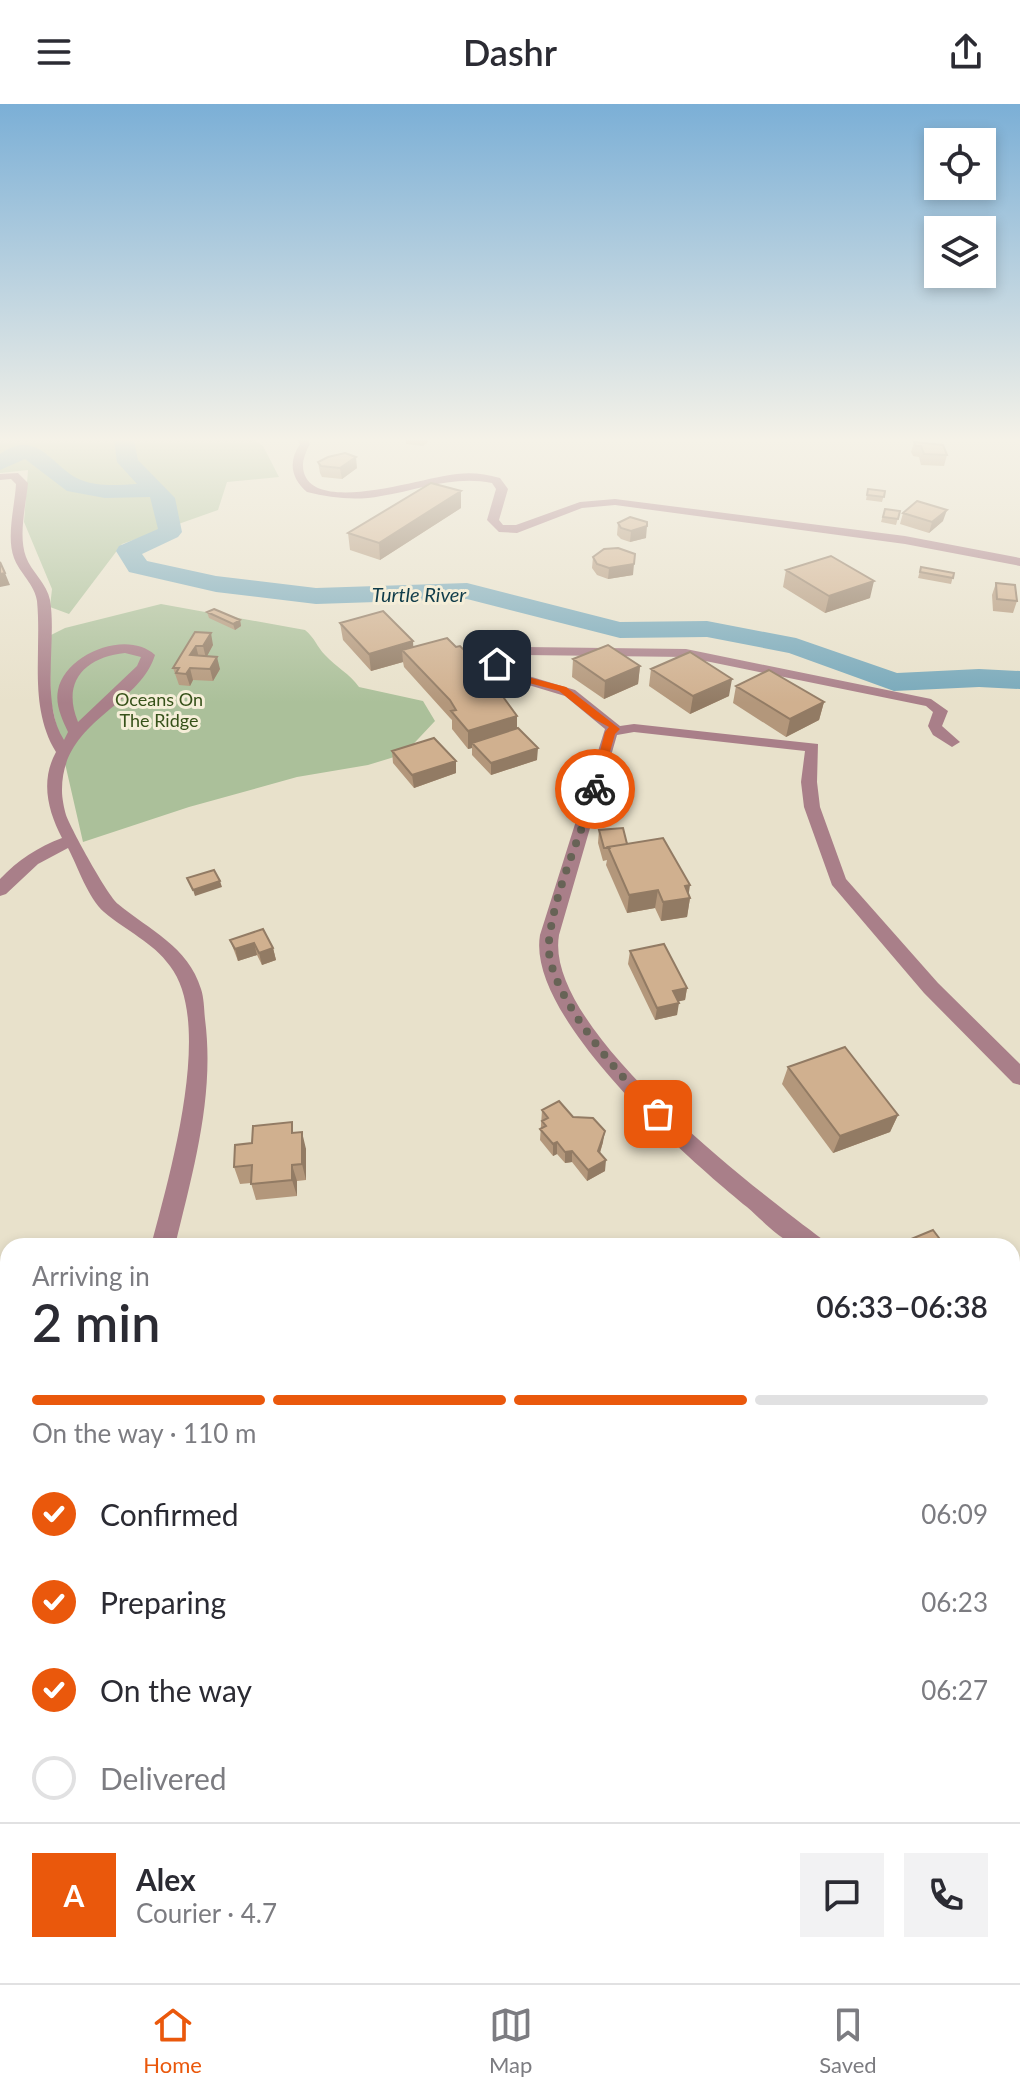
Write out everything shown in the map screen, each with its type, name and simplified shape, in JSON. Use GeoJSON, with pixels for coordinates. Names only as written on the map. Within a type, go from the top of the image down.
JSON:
{"type":"FeatureCollection","features":[{"type":"Feature","properties":{"kind":"street"},"geometry":{"type":"LineString","coordinates":[[18,528],[20,558],[43,597],[45,696],[52,733],[64,752]]}},
{"type":"Feature","properties":{"kind":"street"},"geometry":{"type":"LineString","coordinates":[[499,528],[520,528]]}},
{"type":"Feature","properties":{"kind":"street"},"geometry":{"type":"LineString","coordinates":[[811,528],[905,540],[1020,562]]}},
{"type":"Feature","properties":{"kind":"street"},"geometry":{"type":"LineString","coordinates":[[76,732],[67,715],[65,686],[78,666],[98,655],[118,650],[144,652],[148,660],[144,668],[76,732],[64,752],[54,790],[58,815],[108,906],[158,941],[179,963],[192,989],[200,1058],[189,1141],[165,1238]]}},
{"type":"Feature","properties":{"kind":"street"},"geometry":{"type":"LineString","coordinates":[[615,729],[570,693],[517,677],[497,664],[497,657],[525,651],[646,651],[708,657],[822,683],[931,703],[941,711],[935,726],[938,732],[952,742]]}},
{"type":"Feature","properties":{"kind":"street"},"geometry":{"type":"LineString","coordinates":[[804,1238],[723,1173],[621,1078],[586,1033],[554,969],[548,944],[554,917],[610,732],[634,728],[813,747],[809,782],[812,807],[838,881],[931,988],[1020,1077]]}},
{"type":"Feature","properties":{"kind":"street"},"geometry":{"type":"LineString","coordinates":[[0,890],[29,859],[71,841]]}},
{"type":"Feature","properties":{"kind":"green space"},"geometry":{"type":"Polygon","coordinates":[[[26,528],[168,528],[122,544],[69,614],[50,607],[52,589],[26,528]]]}},
{"type":"Feature","properties":{"kind":"green space","name":"Oceans On The Ridge"},"geometry":{"type":"Polygon","coordinates":[[[161,604],[305,630],[325,655],[359,687],[423,701],[435,721],[404,754],[368,765],[297,777],[189,807],[83,842],[51,702],[49,636],[65,628],[161,604]]]}},
{"type":"Feature","properties":{"kind":"building"},"geometry":{"type":"Polygon","coordinates":[[[357,528],[403,528],[379,543],[348,533],[357,528]]]}},
{"type":"Feature","properties":{"kind":"building"},"geometry":{"type":"Polygon","coordinates":[[[618,548],[635,554],[634,564],[609,568],[597,564],[593,557],[604,549],[618,548]]]}},
{"type":"Feature","properties":{"kind":"building"},"geometry":{"type":"Polygon","coordinates":[[[831,556],[874,581],[829,596],[786,570],[831,556]]]}},
{"type":"Feature","properties":{"kind":"building"},"geometry":{"type":"Polygon","coordinates":[[[921,567],[954,573],[953,578],[920,572],[921,567]]]}},
{"type":"Feature","properties":{"kind":"building"},"geometry":{"type":"Polygon","coordinates":[[[996,583],[1015,585],[1017,601],[997,599],[996,583]]]}},
{"type":"Feature","properties":{"kind":"building"},"geometry":{"type":"Polygon","coordinates":[[[214,609],[240,620],[233,624],[207,612],[214,609]]]}},
{"type":"Feature","properties":{"kind":"building"},"geometry":{"type":"Polygon","coordinates":[[[383,611],[413,641],[369,654],[340,623],[383,611]]]}},
{"type":"Feature","properties":{"kind":"building"},"geometry":{"type":"Polygon","coordinates":[[[195,632],[211,633],[203,646],[196,646],[190,655],[217,657],[210,669],[190,668],[186,674],[176,673],[179,668],[173,668],[195,632]]]}},
{"type":"Feature","properties":{"kind":"building"},"geometry":{"type":"Polygon","coordinates":[[[447,638],[474,660],[469,662],[483,677],[488,676],[517,716],[468,731],[451,711],[456,710],[450,700],[402,650],[447,638]]]}},
{"type":"Feature","properties":{"kind":"building"},"geometry":{"type":"Polygon","coordinates":[[[608,645],[640,666],[605,681],[573,659],[608,645]]]}},
{"type":"Feature","properties":{"kind":"building"},"geometry":{"type":"Polygon","coordinates":[[[690,652],[732,679],[693,696],[651,669],[690,652]]]}},
{"type":"Feature","properties":{"kind":"building"},"geometry":{"type":"Polygon","coordinates":[[[769,670],[824,702],[790,719],[736,686],[769,670]]]}},
{"type":"Feature","properties":{"kind":"building"},"geometry":{"type":"Polygon","coordinates":[[[518,728],[538,748],[491,763],[472,743],[518,728]]]}},
{"type":"Feature","properties":{"kind":"building"},"geometry":{"type":"Polygon","coordinates":[[[434,738],[456,761],[412,775],[392,751],[434,738]]]}},
{"type":"Feature","properties":{"kind":"building"},"geometry":{"type":"Polygon","coordinates":[[[623,828],[627,844],[604,848],[599,830],[623,828]]]}},
{"type":"Feature","properties":{"kind":"building"},"geometry":{"type":"Polygon","coordinates":[[[663,838],[690,885],[685,886],[690,898],[663,902],[658,890],[629,895],[608,847],[663,838]]]}},
{"type":"Feature","properties":{"kind":"building"},"geometry":{"type":"Polygon","coordinates":[[[214,870],[220,881],[193,890],[187,878],[214,870]]]}},
{"type":"Feature","properties":{"kind":"building"},"geometry":{"type":"Polygon","coordinates":[[[263,929],[273,948],[259,953],[254,943],[235,949],[230,940],[263,929]]]}},
{"type":"Feature","properties":{"kind":"building"},"geometry":{"type":"Polygon","coordinates":[[[664,944],[687,988],[673,991],[679,1003],[657,1008],[630,951],[664,944]]]}},
{"type":"Feature","properties":{"kind":"building"},"geometry":{"type":"Polygon","coordinates":[[[845,1047],[898,1115],[840,1136],[788,1067],[845,1047]]]}},
{"type":"Feature","properties":{"kind":"building"},"geometry":{"type":"Polygon","coordinates":[[[559,1101],[573,1117],[593,1118],[605,1131],[598,1151],[606,1160],[588,1170],[572,1151],[565,1152],[557,1142],[553,1144],[540,1129],[546,1126],[542,1121],[548,1118],[542,1110],[559,1101]]]}},
{"type":"Feature","properties":{"kind":"building"},"geometry":{"type":"Polygon","coordinates":[[[292,1122],[292,1133],[302,1132],[302,1164],[292,1165],[292,1180],[251,1184],[252,1165],[234,1167],[235,1145],[252,1143],[253,1126],[292,1122]]]}},
{"type":"Feature","properties":{"kind":"building"},"geometry":{"type":"Polygon","coordinates":[[[933,1230],[939,1238],[914,1238],[933,1230]]]}},
{"type":"Feature","properties":{"kind":"waterway","name":"Turtle River"},"geometry":{"type":"LineString","coordinates":[[169,528],[170,532],[128,551],[138,567],[216,584],[316,596],[467,591],[620,630],[707,629],[796,646],[894,682],[979,678],[1020,680]]}},
{"type":"Feature","properties":{"kind":"way so far"},"geometry":{"type":"LineString","coordinates":[[595,789],[575,840],[548,944],[554,969],[586,1033],[621,1078],[658,1114]]}},
{"type":"Feature","properties":{"kind":"route"},"geometry":{"type":"LineString","coordinates":[[497,664],[517,677],[563,689],[613,726],[615,729],[610,732],[595,789]]}}]}
